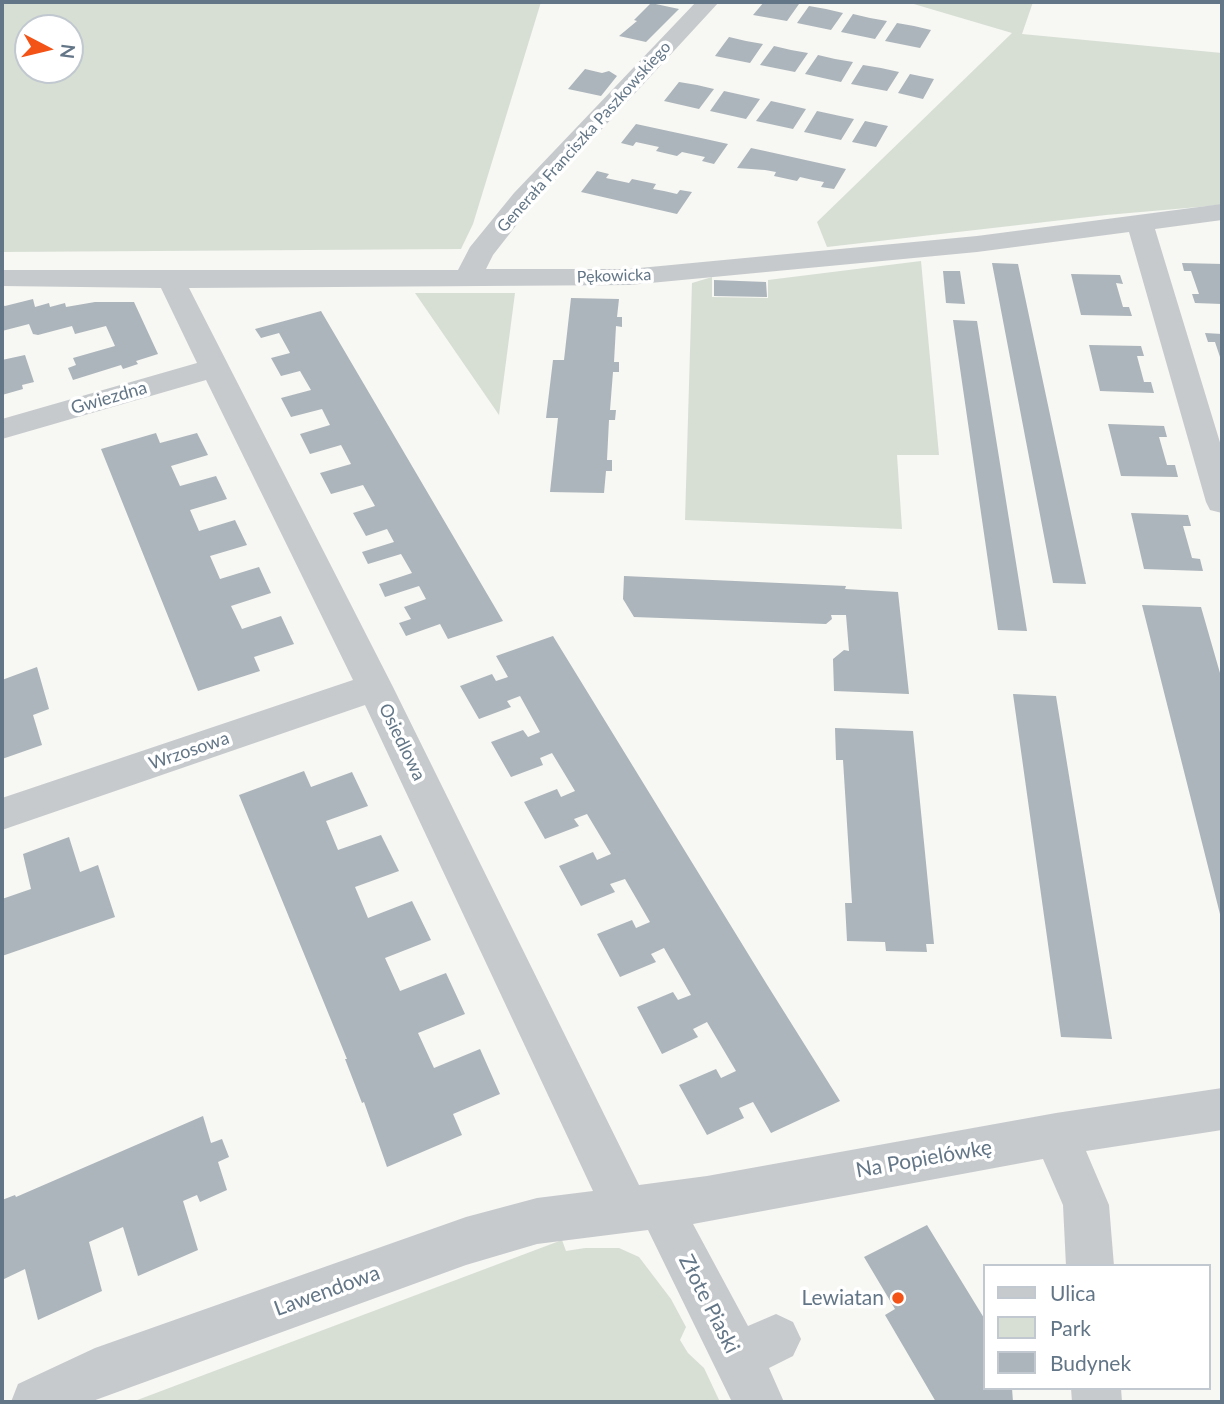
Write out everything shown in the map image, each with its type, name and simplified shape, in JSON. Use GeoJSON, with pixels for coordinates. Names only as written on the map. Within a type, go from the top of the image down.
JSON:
{"type":"FeatureCollection","features":[{"type":"Feature","properties":{"kind":"street","name":"Pękowicka"},"geometry":{"type":"LineString","coordinates":[[2,278],[171,280],[643,276],[977,244],[1222,212]]}},
{"type":"Feature","properties":{"kind":"street"},"geometry":{"type":"LineString","coordinates":[[1139,221],[1222,502]]}},
{"type":"Feature","properties":{"kind":"street","name":"Osiedlowa"},"geometry":{"type":"LineString","coordinates":[[171,280],[376,687],[644,1207]]}},
{"type":"Feature","properties":{"kind":"street","name":"Gwiezdna"},"geometry":{"type":"LineString","coordinates":[[2,429],[216,367]]}},
{"type":"Feature","properties":{"kind":"street","name":"Wrzosowa"},"geometry":{"type":"LineString","coordinates":[[2,814],[376,687]]}},
{"type":"Feature","properties":{"kind":"street","name":"Na Popielówkę"},"geometry":{"type":"LineString","coordinates":[[644,1207],[707,1199],[1056,1135],[1222,1109]]}},
{"type":"Feature","properties":{"kind":"street"},"geometry":{"type":"LineString","coordinates":[[1056,1135],[1086,1205],[1090,1264]]}},
{"type":"Feature","properties":{"kind":"street","name":"Złote Piaski"},"geometry":{"type":"LineString","coordinates":[[644,1207],[674,1236],[756,1348],[759,1402]]}},
{"type":"Feature","properties":{"kind":"street","name":"Lawendowa"},"geometry":{"type":"LineString","coordinates":[[62,1396],[108,1368],[466,1241],[537,1221],[644,1207]]}},
{"type":"Feature","properties":{"kind":"lane","name":"Generała Franciszka Paszkowskiego"},"geometry":{"type":"LineString","coordinates":[[468,279],[480,253],[523,199],[708,2]]}},
{"type":"Feature","properties":{"kind":"green space"},"geometry":{"type":"Polygon","coordinates":[[[2,2],[541,2],[473,224],[461,249],[2,252],[2,2]]]}},
{"type":"Feature","properties":{"kind":"green space"},"geometry":{"type":"Polygon","coordinates":[[[907,2],[1033,2],[1022,34],[1222,53],[1222,205],[1106,215],[827,247],[817,222],[1012,33],[907,2]]]}},
{"type":"Feature","properties":{"kind":"green space"},"geometry":{"type":"Polygon","coordinates":[[[921,261],[939,455],[897,455],[902,529],[685,520],[692,283],[712,277],[712,297],[768,298],[768,280],[921,261]]]}},
{"type":"Feature","properties":{"kind":"green space"},"geometry":{"type":"Polygon","coordinates":[[[415,293],[515,293],[499,415],[415,293]]]}},
{"type":"Feature","properties":{"kind":"green space"},"geometry":{"type":"Polygon","coordinates":[[[562,1240],[566,1251],[619,1248],[639,1257],[671,1299],[686,1327],[680,1340],[688,1353],[704,1368],[720,1402],[132,1402],[562,1240]]]}},
{"type":"Feature","properties":{"kind":"building"},"geometry":{"type":"Polygon","coordinates":[[[764,2],[799,4],[787,21],[753,15],[764,2]]]}},
{"type":"Feature","properties":{"kind":"building"},"geometry":{"type":"Polygon","coordinates":[[[651,3],[679,9],[646,42],[619,36],[637,21],[634,20],[651,3]]]}},
{"type":"Feature","properties":{"kind":"building"},"geometry":{"type":"Polygon","coordinates":[[[809,6],[843,13],[831,30],[797,23],[809,6]]]}},
{"type":"Feature","properties":{"kind":"building"},"geometry":{"type":"Polygon","coordinates":[[[853,14],[887,21],[875,39],[841,32],[853,14]]]}},
{"type":"Feature","properties":{"kind":"building"},"geometry":{"type":"Polygon","coordinates":[[[897,23],[931,30],[920,48],[885,41],[897,23]]]}},
{"type":"Feature","properties":{"kind":"building"},"geometry":{"type":"Polygon","coordinates":[[[729,37],[763,44],[750,63],[715,56],[729,37]]]}},
{"type":"Feature","properties":{"kind":"building"},"geometry":{"type":"Polygon","coordinates":[[[774,46],[808,53],[795,72],[760,65],[774,46]]]}},
{"type":"Feature","properties":{"kind":"building"},"geometry":{"type":"Polygon","coordinates":[[[818,55],[853,62],[841,82],[805,74],[818,55]]]}},
{"type":"Feature","properties":{"kind":"building"},"geometry":{"type":"Polygon","coordinates":[[[863,65],[899,72],[887,91],[851,84],[863,65]]]}},
{"type":"Feature","properties":{"kind":"building"},"geometry":{"type":"Polygon","coordinates":[[[585,69],[602,73],[609,71],[617,76],[601,96],[568,89],[585,69]]]}},
{"type":"Feature","properties":{"kind":"building"},"geometry":{"type":"Polygon","coordinates":[[[910,74],[934,79],[923,99],[898,93],[910,74]]]}},
{"type":"Feature","properties":{"kind":"building"},"geometry":{"type":"Polygon","coordinates":[[[679,82],[714,89],[699,109],[664,101],[679,82]]]}},
{"type":"Feature","properties":{"kind":"building"},"geometry":{"type":"Polygon","coordinates":[[[724,91],[760,99],[746,119],[710,111],[724,91]]]}},
{"type":"Feature","properties":{"kind":"building"},"geometry":{"type":"Polygon","coordinates":[[[771,101],[806,109],[793,129],[756,121],[771,101]]]}},
{"type":"Feature","properties":{"kind":"building"},"geometry":{"type":"Polygon","coordinates":[[[817,111],[854,119],[841,140],[804,132],[817,111]]]}},
{"type":"Feature","properties":{"kind":"building"},"geometry":{"type":"Polygon","coordinates":[[[865,121],[888,126],[876,147],[852,142],[865,121]]]}},
{"type":"Feature","properties":{"kind":"building"},"geometry":{"type":"Polygon","coordinates":[[[636,124],[728,144],[714,164],[702,161],[705,157],[682,152],[677,156],[656,151],[659,147],[636,142],[633,146],[621,143],[636,124]]]}},
{"type":"Feature","properties":{"kind":"building"},"geometry":{"type":"Polygon","coordinates":[[[751,148],[846,169],[834,189],[821,187],[824,182],[800,177],[797,181],[774,176],[776,172],[737,168],[751,148]]]}},
{"type":"Feature","properties":{"kind":"building"},"geometry":{"type":"Polygon","coordinates":[[[597,171],[609,174],[606,178],[629,183],[632,179],[656,184],[653,189],[677,194],[680,190],[692,192],[677,214],[581,192],[597,171]]]}},
{"type":"Feature","properties":{"kind":"building"},"geometry":{"type":"Polygon","coordinates":[[[992,263],[1018,264],[1086,584],[1053,583],[992,263]]]}},
{"type":"Feature","properties":{"kind":"building"},"geometry":{"type":"Polygon","coordinates":[[[1182,263],[1222,264],[1222,304],[1195,303],[1192,294],[1199,294],[1191,271],[1184,271],[1182,263]]]}},
{"type":"Feature","properties":{"kind":"building"},"geometry":{"type":"Polygon","coordinates":[[[943,271],[960,271],[965,304],[946,303],[943,271]]]}},
{"type":"Feature","properties":{"kind":"building"},"geometry":{"type":"Polygon","coordinates":[[[1071,274],[1120,275],[1123,284],[1116,283],[1123,307],[1129,307],[1132,316],[1081,315],[1071,274]]]}},
{"type":"Feature","properties":{"kind":"building"},"geometry":{"type":"Polygon","coordinates":[[[714,280],[766,282],[767,297],[714,296],[714,280]]]}},
{"type":"Feature","properties":{"kind":"building"},"geometry":{"type":"Polygon","coordinates":[[[571,298],[619,299],[617,317],[622,317],[622,327],[616,326],[614,362],[619,362],[619,372],[613,372],[610,410],[616,410],[615,420],[609,420],[607,460],[612,460],[612,471],[606,471],[604,493],[550,492],[558,418],[546,418],[553,360],[564,360],[571,298]]]}},
{"type":"Feature","properties":{"kind":"building"},"geometry":{"type":"Polygon","coordinates":[[[33,299],[35,307],[49,303],[50,307],[65,303],[66,307],[95,302],[134,302],[158,354],[136,361],[138,364],[123,369],[121,365],[73,380],[68,368],[76,365],[73,358],[115,346],[106,326],[75,334],[72,326],[33,334],[29,324],[2,331],[2,305],[33,299]]]}},
{"type":"Feature","properties":{"kind":"building"},"geometry":{"type":"Polygon","coordinates":[[[321,311],[503,621],[448,639],[440,624],[406,636],[399,623],[411,619],[404,607],[426,599],[419,586],[385,597],[379,584],[412,573],[401,554],[368,564],[362,552],[394,542],[387,529],[366,536],[353,513],[375,506],[363,485],[331,494],[320,473],[351,464],[341,445],[310,454],[300,434],[330,425],[322,409],[291,417],[281,398],[311,390],[300,371],[281,376],[271,358],[290,353],[279,333],[261,338],[255,329],[321,311]]]}},
{"type":"Feature","properties":{"kind":"building"},"geometry":{"type":"Polygon","coordinates":[[[953,320],[977,321],[1027,631],[998,630],[953,320]]]}},
{"type":"Feature","properties":{"kind":"building"},"geometry":{"type":"Polygon","coordinates":[[[1205,333],[1222,334],[1222,363],[1215,342],[1208,342],[1205,333]]]}},
{"type":"Feature","properties":{"kind":"building"},"geometry":{"type":"Polygon","coordinates":[[[1089,345],[1141,346],[1144,356],[1137,356],[1144,382],[1151,382],[1154,393],[1100,391],[1089,345]]]}},
{"type":"Feature","properties":{"kind":"building"},"geometry":{"type":"Polygon","coordinates":[[[25,355],[34,382],[22,385],[23,389],[2,395],[2,360],[25,355]]]}},
{"type":"Feature","properties":{"kind":"building"},"geometry":{"type":"Polygon","coordinates":[[[1108,424],[1164,426],[1167,437],[1159,437],[1167,465],[1175,465],[1178,477],[1121,476],[1108,424]]]}},
{"type":"Feature","properties":{"kind":"building"},"geometry":{"type":"Polygon","coordinates":[[[156,433],[160,443],[197,433],[208,455],[171,466],[180,486],[216,476],[227,499],[190,510],[199,531],[235,520],[247,545],[210,556],[220,579],[259,567],[271,593],[231,606],[242,629],[281,616],[294,644],[254,657],[260,671],[198,691],[101,449],[156,433]]]}},
{"type":"Feature","properties":{"kind":"building"},"geometry":{"type":"Polygon","coordinates":[[[1131,513],[1188,515],[1191,526],[1183,526],[1192,558],[1200,559],[1203,571],[1144,569],[1131,513]]]}},
{"type":"Feature","properties":{"kind":"building"},"geometry":{"type":"Polygon","coordinates":[[[624,576],[846,586],[845,589],[898,592],[909,694],[834,691],[833,659],[844,650],[849,651],[846,615],[831,615],[832,619],[826,624],[634,617],[623,599],[624,576]]]}},
{"type":"Feature","properties":{"kind":"building"},"geometry":{"type":"Polygon","coordinates":[[[1142,605],[1201,607],[1222,680],[1222,922],[1142,605]]]}},
{"type":"Feature","properties":{"kind":"building"},"geometry":{"type":"Polygon","coordinates":[[[553,636],[840,1101],[771,1133],[753,1102],[739,1108],[744,1118],[707,1135],[679,1085],[716,1069],[721,1078],[736,1071],[707,1022],[693,1029],[698,1037],[662,1054],[637,1007],[673,992],[678,1000],[691,995],[664,948],[651,954],[656,962],[620,977],[597,934],[632,920],[636,928],[650,922],[625,879],[610,884],[615,892],[581,906],[559,866],[593,852],[597,860],[611,854],[587,814],[574,819],[579,826],[545,839],[524,802],[557,789],[561,797],[575,791],[552,753],[540,758],[543,765],[511,777],[491,742],[523,730],[528,737],[540,732],[520,696],[507,701],[511,707],[479,719],[460,686],[492,674],[496,681],[508,677],[496,656],[553,636]]]}},
{"type":"Feature","properties":{"kind":"building"},"geometry":{"type":"Polygon","coordinates":[[[37,667],[49,709],[33,715],[42,745],[2,759],[2,680],[37,667]]]}},
{"type":"Feature","properties":{"kind":"building"},"geometry":{"type":"Polygon","coordinates":[[[1013,694],[1056,696],[1112,1039],[1061,1037],[1013,694]]]}},
{"type":"Feature","properties":{"kind":"building"},"geometry":{"type":"Polygon","coordinates":[[[835,728],[913,731],[934,944],[926,944],[927,952],[886,951],[885,942],[847,941],[845,903],[852,903],[843,760],[836,760],[835,728]]]}},
{"type":"Feature","properties":{"kind":"building"},"geometry":{"type":"Polygon","coordinates":[[[304,771],[311,787],[352,772],[368,806],[326,821],[338,850],[381,835],[399,871],[355,887],[368,918],[412,901],[431,940],[385,958],[400,991],[446,973],[465,1014],[418,1033],[434,1068],[480,1049],[500,1094],[453,1114],[462,1135],[387,1167],[347,1059],[239,795],[304,771]]]}},
{"type":"Feature","properties":{"kind":"building"},"geometry":{"type":"Polygon","coordinates":[[[69,837],[80,872],[98,865],[115,917],[2,956],[2,899],[31,889],[23,854],[69,837]]]}},
{"type":"Feature","properties":{"kind":"building"},"geometry":{"type":"Polygon","coordinates":[[[203,1116],[211,1143],[222,1139],[229,1157],[218,1162],[227,1190],[200,1202],[197,1195],[183,1201],[198,1250],[138,1276],[123,1227],[89,1242],[102,1291],[38,1320],[25,1269],[2,1280],[2,1200],[15,1195],[16,1197],[203,1116]]]}},
{"type":"Feature","properties":{"kind":"building"},"geometry":{"type":"Polygon","coordinates":[[[927,1225],[982,1315],[982,1390],[1012,1390],[1013,1402],[936,1402],[885,1315],[895,1309],[864,1257],[927,1225]]]}},
{"type":"Feature","properties":{"kind":"place","name":"Lewiatan"},"geometry":{"type":"Point","coordinates":[898,1298]}}]}
